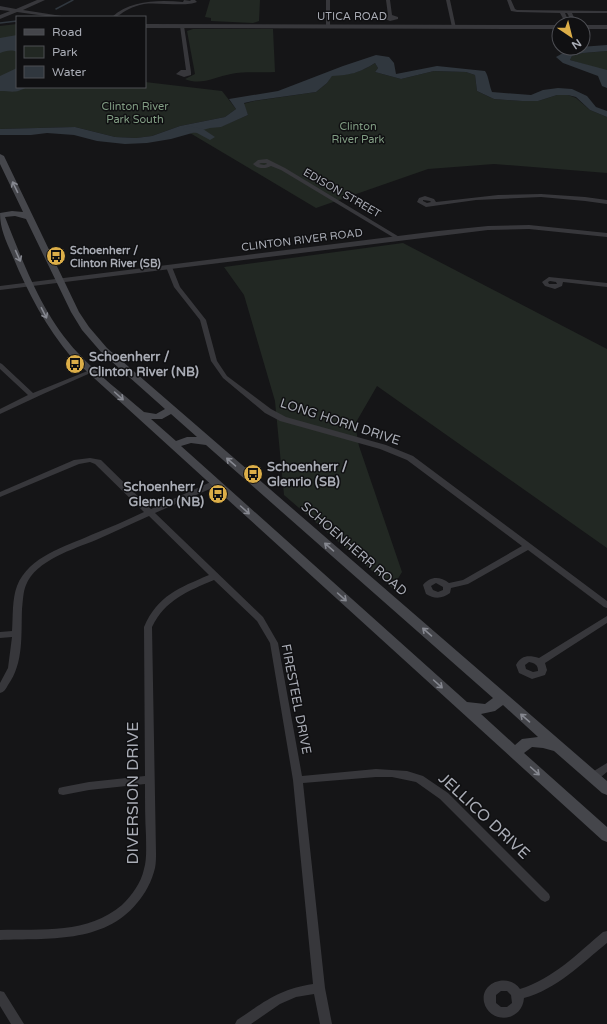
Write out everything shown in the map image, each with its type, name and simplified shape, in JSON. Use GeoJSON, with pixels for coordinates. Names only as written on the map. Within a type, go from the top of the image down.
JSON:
{"type":"FeatureCollection","features":[{"type":"Feature","properties":{"kind":"main road","name":"SCHOENHERR ROAD"},"geometry":{"type":"LineString","coordinates":[[0,156],[75,312],[97,343],[171,410],[607,789]]}},
{"type":"Feature","properties":{"kind":"main road"},"geometry":{"type":"LineString","coordinates":[[30,218],[16,213],[0,215],[30,285],[45,315],[61,340],[139,415],[607,836]]}},
{"type":"Feature","properties":{"kind":"main road"},"geometry":{"type":"LineString","coordinates":[[139,415],[158,417],[171,410]]}},
{"type":"Feature","properties":{"kind":"main road"},"geometry":{"type":"LineString","coordinates":[[175,446],[189,439],[208,442]]}},
{"type":"Feature","properties":{"kind":"main road"},"geometry":{"type":"LineString","coordinates":[[460,704],[478,710],[484,710],[496,705],[501,697]]}},
{"type":"Feature","properties":{"kind":"main road"},"geometry":{"type":"LineString","coordinates":[[516,755],[521,746],[532,741],[547,743],[560,748]]}},
{"type":"Feature","properties":{"kind":"street"},"geometry":{"type":"LineString","coordinates":[[0,17],[42,0]]}},
{"type":"Feature","properties":{"kind":"street"},"geometry":{"type":"LineString","coordinates":[[115,16],[124,10],[136,5],[180,3],[187,1],[194,2],[192,0]]}},
{"type":"Feature","properties":{"kind":"street"},"geometry":{"type":"LineString","coordinates":[[328,0],[328,26]]}},
{"type":"Feature","properties":{"kind":"street"},"geometry":{"type":"LineString","coordinates":[[388,0],[390,16]]}},
{"type":"Feature","properties":{"kind":"street"},"geometry":{"type":"LineString","coordinates":[[448,0],[454,27]]}},
{"type":"Feature","properties":{"kind":"street"},"geometry":{"type":"LineString","coordinates":[[509,0],[512,9],[517,11],[607,12]]}},
{"type":"Feature","properties":{"kind":"street"},"geometry":{"type":"LineString","coordinates":[[0,8],[58,16]]}},
{"type":"Feature","properties":{"kind":"street"},"geometry":{"type":"LineString","coordinates":[[562,12],[564,16]]}},
{"type":"Feature","properties":{"kind":"street"},"geometry":{"type":"LineString","coordinates":[[569,12],[571,16]]}},
{"type":"Feature","properties":{"kind":"street","name":"UTICA ROAD"},"geometry":{"type":"LineString","coordinates":[[146,26],[551,27]]}},
{"type":"Feature","properties":{"kind":"street"},"geometry":{"type":"LineString","coordinates":[[182,26],[188,62],[187,71]]}},
{"type":"Feature","properties":{"kind":"street"},"geometry":{"type":"LineString","coordinates":[[591,27],[607,27]]}},
{"type":"Feature","properties":{"kind":"street","name":"EDISON STREET"},"geometry":{"type":"LineString","coordinates":[[268,165],[276,166],[398,238]]}},
{"type":"Feature","properties":{"kind":"street"},"geometry":{"type":"LineString","coordinates":[[432,202],[444,202],[466,198],[527,195],[565,197],[607,202]]}},
{"type":"Feature","properties":{"kind":"street","name":"CLINTON RIVER ROAD"},"geometry":{"type":"LineString","coordinates":[[0,288],[474,229],[508,227],[553,229],[607,235]]}},
{"type":"Feature","properties":{"kind":"street","name":"LONG HORN DRIVE"},"geometry":{"type":"LineString","coordinates":[[169,267],[177,287],[205,324],[216,366],[225,377],[268,411],[293,422],[383,447],[402,454],[418,464],[607,605]]}},
{"type":"Feature","properties":{"kind":"street"},"geometry":{"type":"LineString","coordinates":[[559,282],[567,281],[607,285]]}},
{"type":"Feature","properties":{"kind":"street"},"geometry":{"type":"LineString","coordinates":[[0,365],[32,395]]}},
{"type":"Feature","properties":{"kind":"street"},"geometry":{"type":"LineString","coordinates":[[0,412],[32,395],[92,371]]}},
{"type":"Feature","properties":{"kind":"street","name":"FIRESTEEL DRIVE"},"geometry":{"type":"LineString","coordinates":[[0,494],[69,465],[84,461],[94,461],[101,464],[260,619],[274,643],[298,780],[319,988],[326,1024]]}},
{"type":"Feature","properties":{"kind":"street"},"geometry":{"type":"LineString","coordinates":[[0,690],[9,675],[12,664],[17,634],[20,591],[25,578],[31,570],[49,558],[216,483]]}},
{"type":"Feature","properties":{"kind":"street"},"geometry":{"type":"LineString","coordinates":[[447,586],[465,582],[528,546]]}},
{"type":"Feature","properties":{"kind":"street","name":"DIVERSION DRIVE"},"geometry":{"type":"LineString","coordinates":[[0,935],[72,932],[110,920],[125,910],[143,887],[150,870],[148,627],[151,616],[169,598],[215,576]]}},
{"type":"Feature","properties":{"kind":"street"},"geometry":{"type":"LineString","coordinates":[[539,662],[607,618]]}},
{"type":"Feature","properties":{"kind":"street"},"geometry":{"type":"LineString","coordinates":[[0,635],[17,634]]}},
{"type":"Feature","properties":{"kind":"street"},"geometry":{"type":"LineString","coordinates":[[593,777],[607,767]]}},
{"type":"Feature","properties":{"kind":"street","name":"JELLICO DRIVE"},"geometry":{"type":"LineString","coordinates":[[298,780],[398,773],[418,779],[431,786],[444,796],[544,897]]}},
{"type":"Feature","properties":{"kind":"street"},"geometry":{"type":"LineString","coordinates":[[63,791],[88,786],[150,780]]}},
{"type":"Feature","properties":{"kind":"street"},"geometry":{"type":"LineString","coordinates":[[517,995],[529,993],[549,982],[607,936]]}},
{"type":"Feature","properties":{"kind":"street"},"geometry":{"type":"LineString","coordinates":[[241,1024],[276,1000],[296,992],[319,988]]}},
{"type":"Feature","properties":{"kind":"street"},"geometry":{"type":"LineString","coordinates":[[0,996],[18,1024]]}},
{"type":"Feature","properties":{"kind":"green space"},"geometry":{"type":"Polygon","coordinates":[[[210,0],[260,0],[259,21],[253,23],[211,21],[211,18],[205,17],[210,0]]]}},
{"type":"Feature","properties":{"kind":"green space","name":"Clinton River Park South"},"geometry":{"type":"Polygon","coordinates":[[[16,24],[16,88],[146,88],[146,82],[222,91],[236,109],[225,117],[180,126],[152,136],[136,138],[115,137],[75,127],[0,129],[0,26],[16,24]]]}},
{"type":"Feature","properties":{"kind":"green space"},"geometry":{"type":"Polygon","coordinates":[[[193,29],[273,29],[275,72],[236,73],[197,82],[185,79],[195,74],[187,31],[193,29]]]}},
{"type":"Feature","properties":{"kind":"green space"},"geometry":{"type":"Polygon","coordinates":[[[607,51],[607,71],[570,60],[572,56],[591,56],[591,52],[607,51]]]}},
{"type":"Feature","properties":{"kind":"green space","name":"Clinton River Park"},"geometry":{"type":"Polygon","coordinates":[[[375,63],[378,68],[375,72],[401,79],[434,71],[466,72],[475,75],[477,91],[494,99],[538,101],[557,95],[568,95],[576,98],[590,110],[607,117],[607,173],[494,164],[428,169],[316,208],[190,133],[210,127],[222,126],[248,115],[243,104],[316,92],[327,83],[332,75],[354,73],[375,63]]]}},
{"type":"Feature","properties":{"kind":"green space"},"geometry":{"type":"Polygon","coordinates":[[[403,243],[607,349],[607,548],[377,386],[355,424],[359,446],[402,572],[392,588],[284,495],[275,401],[244,295],[224,267],[403,243]]]}},
{"type":"Feature","properties":{"kind":"water"},"geometry":{"type":"Polygon","coordinates":[[[16,35],[16,52],[11,50],[0,53],[0,38],[16,35]]]}},
{"type":"Feature","properties":{"kind":"water"},"geometry":{"type":"Polygon","coordinates":[[[607,45],[607,51],[591,52],[591,47],[607,45]]]}},
{"type":"Feature","properties":{"kind":"water"},"geometry":{"type":"Polygon","coordinates":[[[376,55],[389,57],[394,63],[396,74],[437,66],[485,71],[492,92],[531,95],[543,90],[558,88],[572,89],[587,96],[596,107],[607,111],[607,117],[590,110],[576,97],[568,95],[557,95],[538,101],[494,99],[477,91],[475,75],[466,72],[434,71],[401,79],[375,72],[378,68],[375,63],[355,73],[332,76],[327,83],[316,92],[244,103],[248,115],[221,127],[210,128],[171,139],[147,143],[125,144],[97,141],[74,135],[47,133],[31,135],[0,135],[0,129],[75,127],[115,137],[136,138],[152,136],[180,126],[225,117],[236,109],[229,99],[278,91],[376,55]]]}},
{"type":"Feature","properties":{"kind":"water"},"geometry":{"type":"Polygon","coordinates":[[[572,56],[570,60],[607,70],[607,88],[602,86],[598,76],[563,63],[556,57],[572,56]]]}},
{"type":"Feature","properties":{"kind":"water"},"geometry":{"type":"Polygon","coordinates":[[[16,68],[16,88],[25,88],[11,92],[0,91],[0,76],[16,68]]]}},
{"type":"Feature","properties":{"kind":"waterway"},"geometry":{"type":"LineString","coordinates":[[56,9],[73,0]]}},
{"type":"Feature","properties":{"kind":"waterway"},"geometry":{"type":"LineString","coordinates":[[0,23],[16,21]]}},
{"type":"Feature","properties":{"kind":"waterway"},"geometry":{"type":"LineString","coordinates":[[188,129],[200,131],[210,137]]}},
{"type":"Feature","properties":{"kind":"place","name":"Schoenherr / Clinton River (SB)"},"geometry":{"type":"Point","coordinates":[56,256]}},
{"type":"Feature","properties":{"kind":"place","name":"Schoenherr / Clinton River (NB)"},"geometry":{"type":"Point","coordinates":[75,364]}},
{"type":"Feature","properties":{"kind":"place","name":"Schoenherr / Glenrio (SB)"},"geometry":{"type":"Point","coordinates":[253,474]}},
{"type":"Feature","properties":{"kind":"place","name":"Schoenherr / Glenrio (NB)"},"geometry":{"type":"Point","coordinates":[218,494]}}]}
